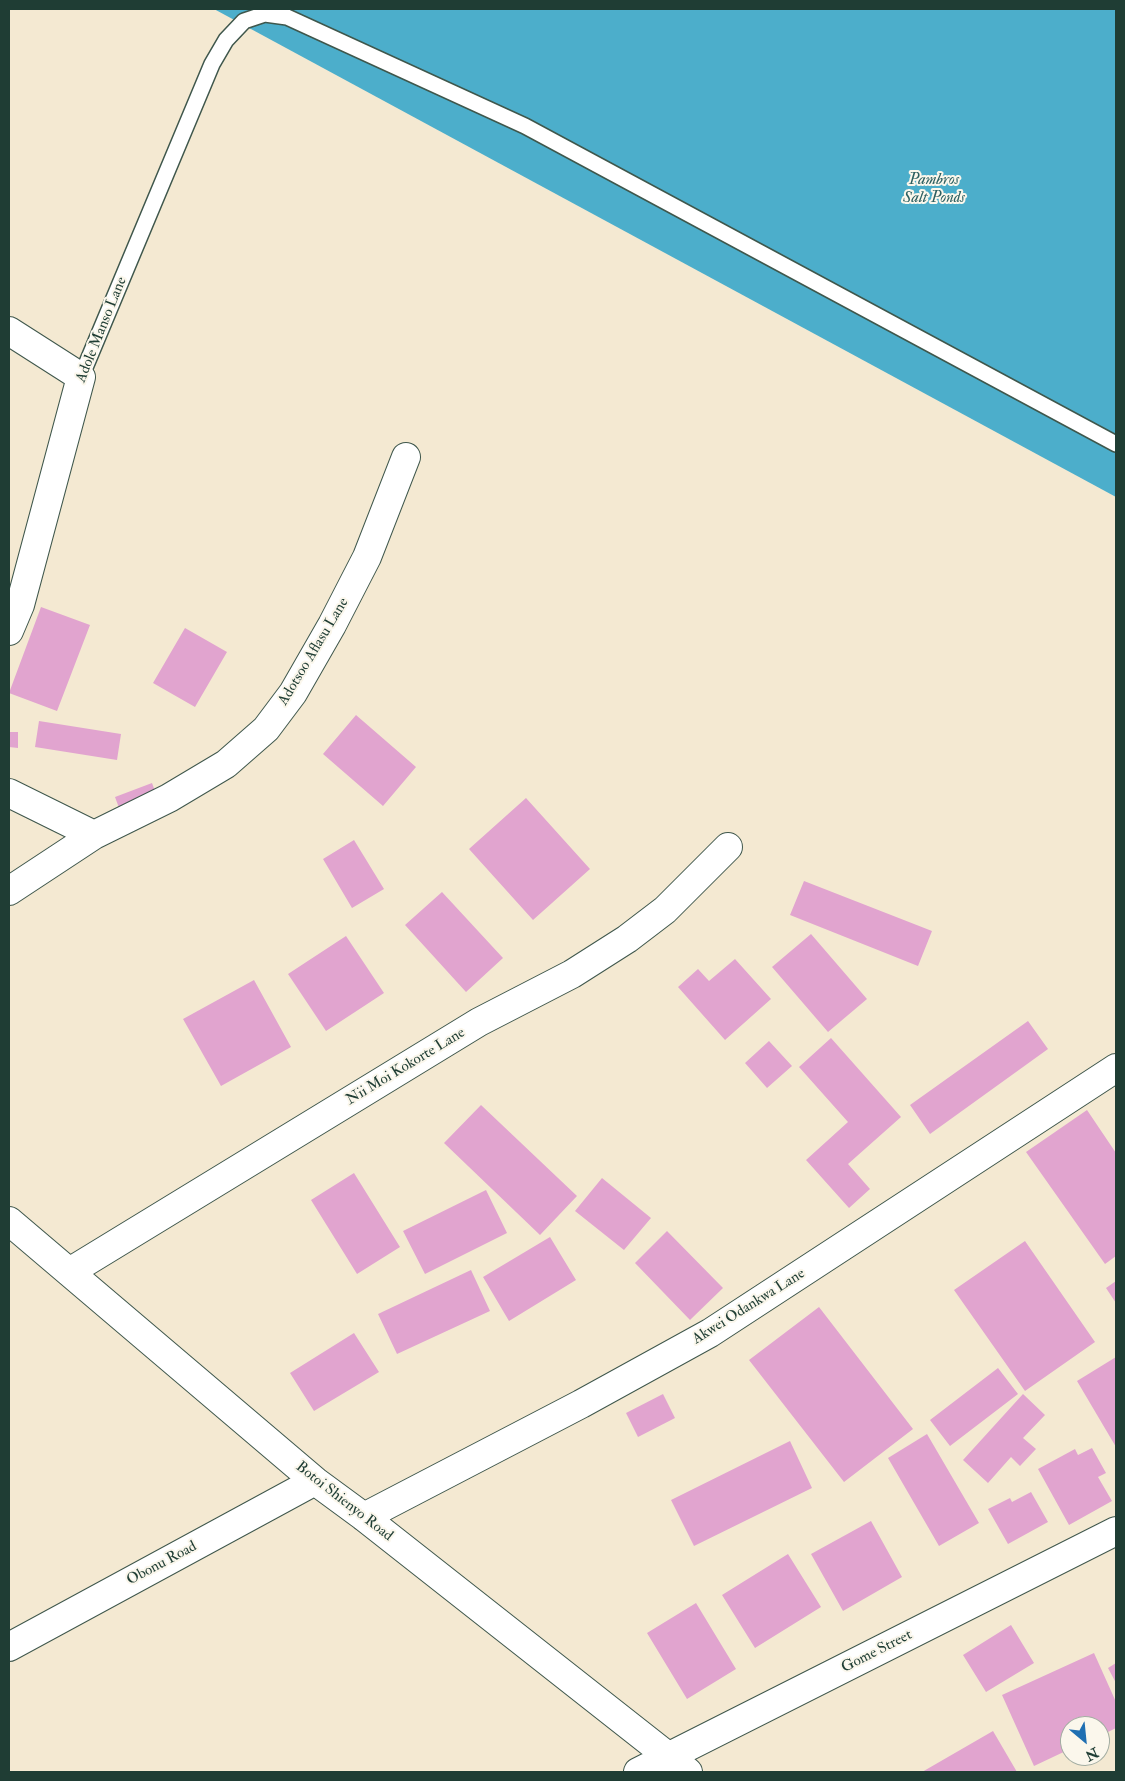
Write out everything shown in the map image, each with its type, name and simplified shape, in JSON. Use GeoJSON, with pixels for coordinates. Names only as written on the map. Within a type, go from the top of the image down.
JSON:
{"type":"FeatureCollection","features":[{"type":"Feature","properties":{"kind":"street"},"geometry":{"type":"LineString","coordinates":[[9,331],[81,377]]}},
{"type":"Feature","properties":{"kind":"street","name":"Adole Manso Lane"},"geometry":{"type":"LineString","coordinates":[[9,632],[20,605],[81,377]]}},
{"type":"Feature","properties":{"kind":"street","name":"Adotsoo Aflasu Lane"},"geometry":{"type":"LineString","coordinates":[[9,891],[94,835],[169,798],[218,768],[266,729],[293,693],[332,625],[367,557],[406,457]]}},
{"type":"Feature","properties":{"kind":"street"},"geometry":{"type":"LineString","coordinates":[[9,792],[94,835]]}},
{"type":"Feature","properties":{"kind":"street","name":"Nii Moi Kokorte Lane"},"geometry":{"type":"LineString","coordinates":[[71,1272],[479,1022],[572,974],[627,939],[665,910],[728,847]]}},
{"type":"Feature","properties":{"kind":"street","name":"Akwei Odankwa Lane"},"geometry":{"type":"LineString","coordinates":[[364,1517],[581,1404],[710,1333],[1116,1068]]}},
{"type":"Feature","properties":{"kind":"street","name":"Botoi Shienyo Road"},"geometry":{"type":"LineString","coordinates":[[9,1222],[71,1272],[315,1481],[364,1517],[679,1764]]}},
{"type":"Feature","properties":{"kind":"street","name":"Obonu Road"},"geometry":{"type":"LineString","coordinates":[[9,1647],[315,1481]]}},
{"type":"Feature","properties":{"kind":"street","name":"Gome Street"},"geometry":{"type":"LineString","coordinates":[[638,1772],[679,1764],[1116,1532]]}},
{"type":"Feature","properties":{"kind":"lane","name":"Adole Manso Lane"},"geometry":{"type":"LineString","coordinates":[[81,377],[212,64],[226,40],[244,21],[265,14],[287,17],[524,126],[1116,444]]}},
{"type":"Feature","properties":{"kind":"water","name":"Pambros Salt Ponds"},"geometry":{"type":"Polygon","coordinates":[[[214,9],[1116,9],[1116,497],[214,9]]]}},
{"type":"Feature","properties":{"kind":"building"},"geometry":{"type":"Polygon","coordinates":[[[41,607],[90,625],[57,711],[9,693],[41,607]]]}},
{"type":"Feature","properties":{"kind":"building"},"geometry":{"type":"Polygon","coordinates":[[[185,628],[227,652],[195,707],[153,683],[185,628]]]}},
{"type":"Feature","properties":{"kind":"building"},"geometry":{"type":"Polygon","coordinates":[[[356,715],[416,767],[383,806],[323,754],[356,715]]]}},
{"type":"Feature","properties":{"kind":"building"},"geometry":{"type":"Polygon","coordinates":[[[39,721],[121,734],[117,760],[35,747],[39,721]]]}},
{"type":"Feature","properties":{"kind":"building"},"geometry":{"type":"Polygon","coordinates":[[[9,732],[18,732],[18,748],[9,747],[9,732]]]}},
{"type":"Feature","properties":{"kind":"building"},"geometry":{"type":"Polygon","coordinates":[[[152,783],[159,802],[122,816],[115,797],[152,783]]]}},
{"type":"Feature","properties":{"kind":"building"},"geometry":{"type":"Polygon","coordinates":[[[526,798],[590,869],[533,920],[469,849],[526,798]]]}},
{"type":"Feature","properties":{"kind":"building"},"geometry":{"type":"Polygon","coordinates":[[[354,840],[384,889],[352,908],[323,859],[354,840]]]}},
{"type":"Feature","properties":{"kind":"building"},"geometry":{"type":"Polygon","coordinates":[[[804,881],[932,931],[918,966],[790,915],[804,881]]]}},
{"type":"Feature","properties":{"kind":"building"},"geometry":{"type":"Polygon","coordinates":[[[442,892],[503,958],[466,992],[405,925],[442,892]]]}},
{"type":"Feature","properties":{"kind":"building"},"geometry":{"type":"Polygon","coordinates":[[[811,934],[867,999],[828,1032],[772,967],[811,934]]]}},
{"type":"Feature","properties":{"kind":"building"},"geometry":{"type":"Polygon","coordinates":[[[346,936],[384,993],[326,1031],[288,974],[346,936]]]}},
{"type":"Feature","properties":{"kind":"building"},"geometry":{"type":"Polygon","coordinates":[[[735,959],[771,999],[725,1040],[678,987],[698,969],[709,981],[735,959]]]}},
{"type":"Feature","properties":{"kind":"building"},"geometry":{"type":"Polygon","coordinates":[[[254,980],[291,1047],[221,1086],[183,1019],[254,980]]]}},
{"type":"Feature","properties":{"kind":"building"},"geometry":{"type":"Polygon","coordinates":[[[1028,1021],[1048,1049],[930,1134],[910,1105],[1028,1021]]]}},
{"type":"Feature","properties":{"kind":"building"},"geometry":{"type":"Polygon","coordinates":[[[831,1038],[901,1117],[848,1164],[870,1189],[849,1208],[806,1160],[848,1122],[799,1067],[831,1038]]]}},
{"type":"Feature","properties":{"kind":"building"},"geometry":{"type":"Polygon","coordinates":[[[769,1041],[792,1066],[767,1088],[745,1063],[769,1041]]]}},
{"type":"Feature","properties":{"kind":"building"},"geometry":{"type":"Polygon","coordinates":[[[481,1105],[577,1196],[540,1235],[444,1143],[481,1105]]]}},
{"type":"Feature","properties":{"kind":"building"},"geometry":{"type":"Polygon","coordinates":[[[1087,1110],[1116,1153],[1116,1256],[1105,1264],[1026,1152],[1087,1110]]]}},
{"type":"Feature","properties":{"kind":"building"},"geometry":{"type":"Polygon","coordinates":[[[354,1173],[400,1247],[357,1274],[311,1200],[354,1173]]]}},
{"type":"Feature","properties":{"kind":"building"},"geometry":{"type":"Polygon","coordinates":[[[602,1178],[651,1218],[624,1250],[575,1211],[602,1178]]]}},
{"type":"Feature","properties":{"kind":"building"},"geometry":{"type":"Polygon","coordinates":[[[486,1190],[507,1233],[425,1274],[403,1231],[486,1190]]]}},
{"type":"Feature","properties":{"kind":"building"},"geometry":{"type":"Polygon","coordinates":[[[667,1231],[723,1288],[690,1320],[635,1263],[667,1231]]]}},
{"type":"Feature","properties":{"kind":"building"},"geometry":{"type":"Polygon","coordinates":[[[550,1237],[576,1280],[509,1321],[483,1277],[550,1237]]]}},
{"type":"Feature","properties":{"kind":"building"},"geometry":{"type":"Polygon","coordinates":[[[1025,1241],[1095,1342],[1025,1391],[954,1290],[1025,1241]]]}},
{"type":"Feature","properties":{"kind":"building"},"geometry":{"type":"Polygon","coordinates":[[[471,1270],[490,1311],[397,1354],[378,1314],[471,1270]]]}},
{"type":"Feature","properties":{"kind":"building"},"geometry":{"type":"Polygon","coordinates":[[[1116,1281],[1116,1303],[1106,1288],[1116,1281]]]}},
{"type":"Feature","properties":{"kind":"building"},"geometry":{"type":"Polygon","coordinates":[[[819,1307],[913,1429],[844,1482],[749,1360],[819,1307]]]}},
{"type":"Feature","properties":{"kind":"building"},"geometry":{"type":"Polygon","coordinates":[[[354,1333],[379,1372],[314,1411],[290,1373],[354,1333]]]}},
{"type":"Feature","properties":{"kind":"building"},"geometry":{"type":"Polygon","coordinates":[[[1116,1357],[1116,1447],[1077,1381],[1116,1357]]]}},
{"type":"Feature","properties":{"kind":"building"},"geometry":{"type":"Polygon","coordinates":[[[998,1368],[1018,1394],[950,1446],[930,1420],[998,1368]]]}},
{"type":"Feature","properties":{"kind":"building"},"geometry":{"type":"Polygon","coordinates":[[[663,1394],[675,1418],[638,1437],[626,1413],[663,1394]]]}},
{"type":"Feature","properties":{"kind":"building"},"geometry":{"type":"Polygon","coordinates":[[[1023,1394],[1045,1415],[1023,1438],[1036,1449],[1020,1466],[1011,1457],[988,1483],[963,1460],[1023,1394]]]}},
{"type":"Feature","properties":{"kind":"building"},"geometry":{"type":"Polygon","coordinates":[[[927,1434],[979,1523],[939,1546],[888,1458],[927,1434]]]}},
{"type":"Feature","properties":{"kind":"building"},"geometry":{"type":"Polygon","coordinates":[[[790,1441],[812,1488],[694,1546],[671,1500],[790,1441]]]}},
{"type":"Feature","properties":{"kind":"building"},"geometry":{"type":"Polygon","coordinates":[[[1092,1448],[1106,1473],[1098,1477],[1112,1501],[1069,1525],[1038,1469],[1075,1449],[1078,1455],[1092,1448]]]}},
{"type":"Feature","properties":{"kind":"building"},"geometry":{"type":"Polygon","coordinates":[[[1031,1492],[1048,1522],[1008,1544],[988,1509],[1010,1498],[1012,1502],[1031,1492]]]}},
{"type":"Feature","properties":{"kind":"building"},"geometry":{"type":"Polygon","coordinates":[[[871,1521],[902,1577],[843,1611],[811,1554],[871,1521]]]}},
{"type":"Feature","properties":{"kind":"building"},"geometry":{"type":"Polygon","coordinates":[[[788,1554],[821,1607],[755,1648],[722,1595],[788,1554]]]}},
{"type":"Feature","properties":{"kind":"building"},"geometry":{"type":"Polygon","coordinates":[[[696,1603],[736,1669],[687,1699],[647,1633],[696,1603]]]}},
{"type":"Feature","properties":{"kind":"building"},"geometry":{"type":"Polygon","coordinates":[[[1011,1625],[1034,1663],[986,1692],[963,1655],[1011,1625]]]}},
{"type":"Feature","properties":{"kind":"building"},"geometry":{"type":"Polygon","coordinates":[[[1094,1653],[1116,1702],[1116,1728],[1110,1731],[1110,1716],[1060,1716],[1060,1754],[1034,1766],[1002,1695],[1094,1653]]]}},
{"type":"Feature","properties":{"kind":"building"},"geometry":{"type":"Polygon","coordinates":[[[1116,1663],[1116,1683],[1108,1668],[1116,1663]]]}},
{"type":"Feature","properties":{"kind":"building"},"geometry":{"type":"Polygon","coordinates":[[[993,1731],[1017,1772],[922,1772],[993,1731]]]}}]}
